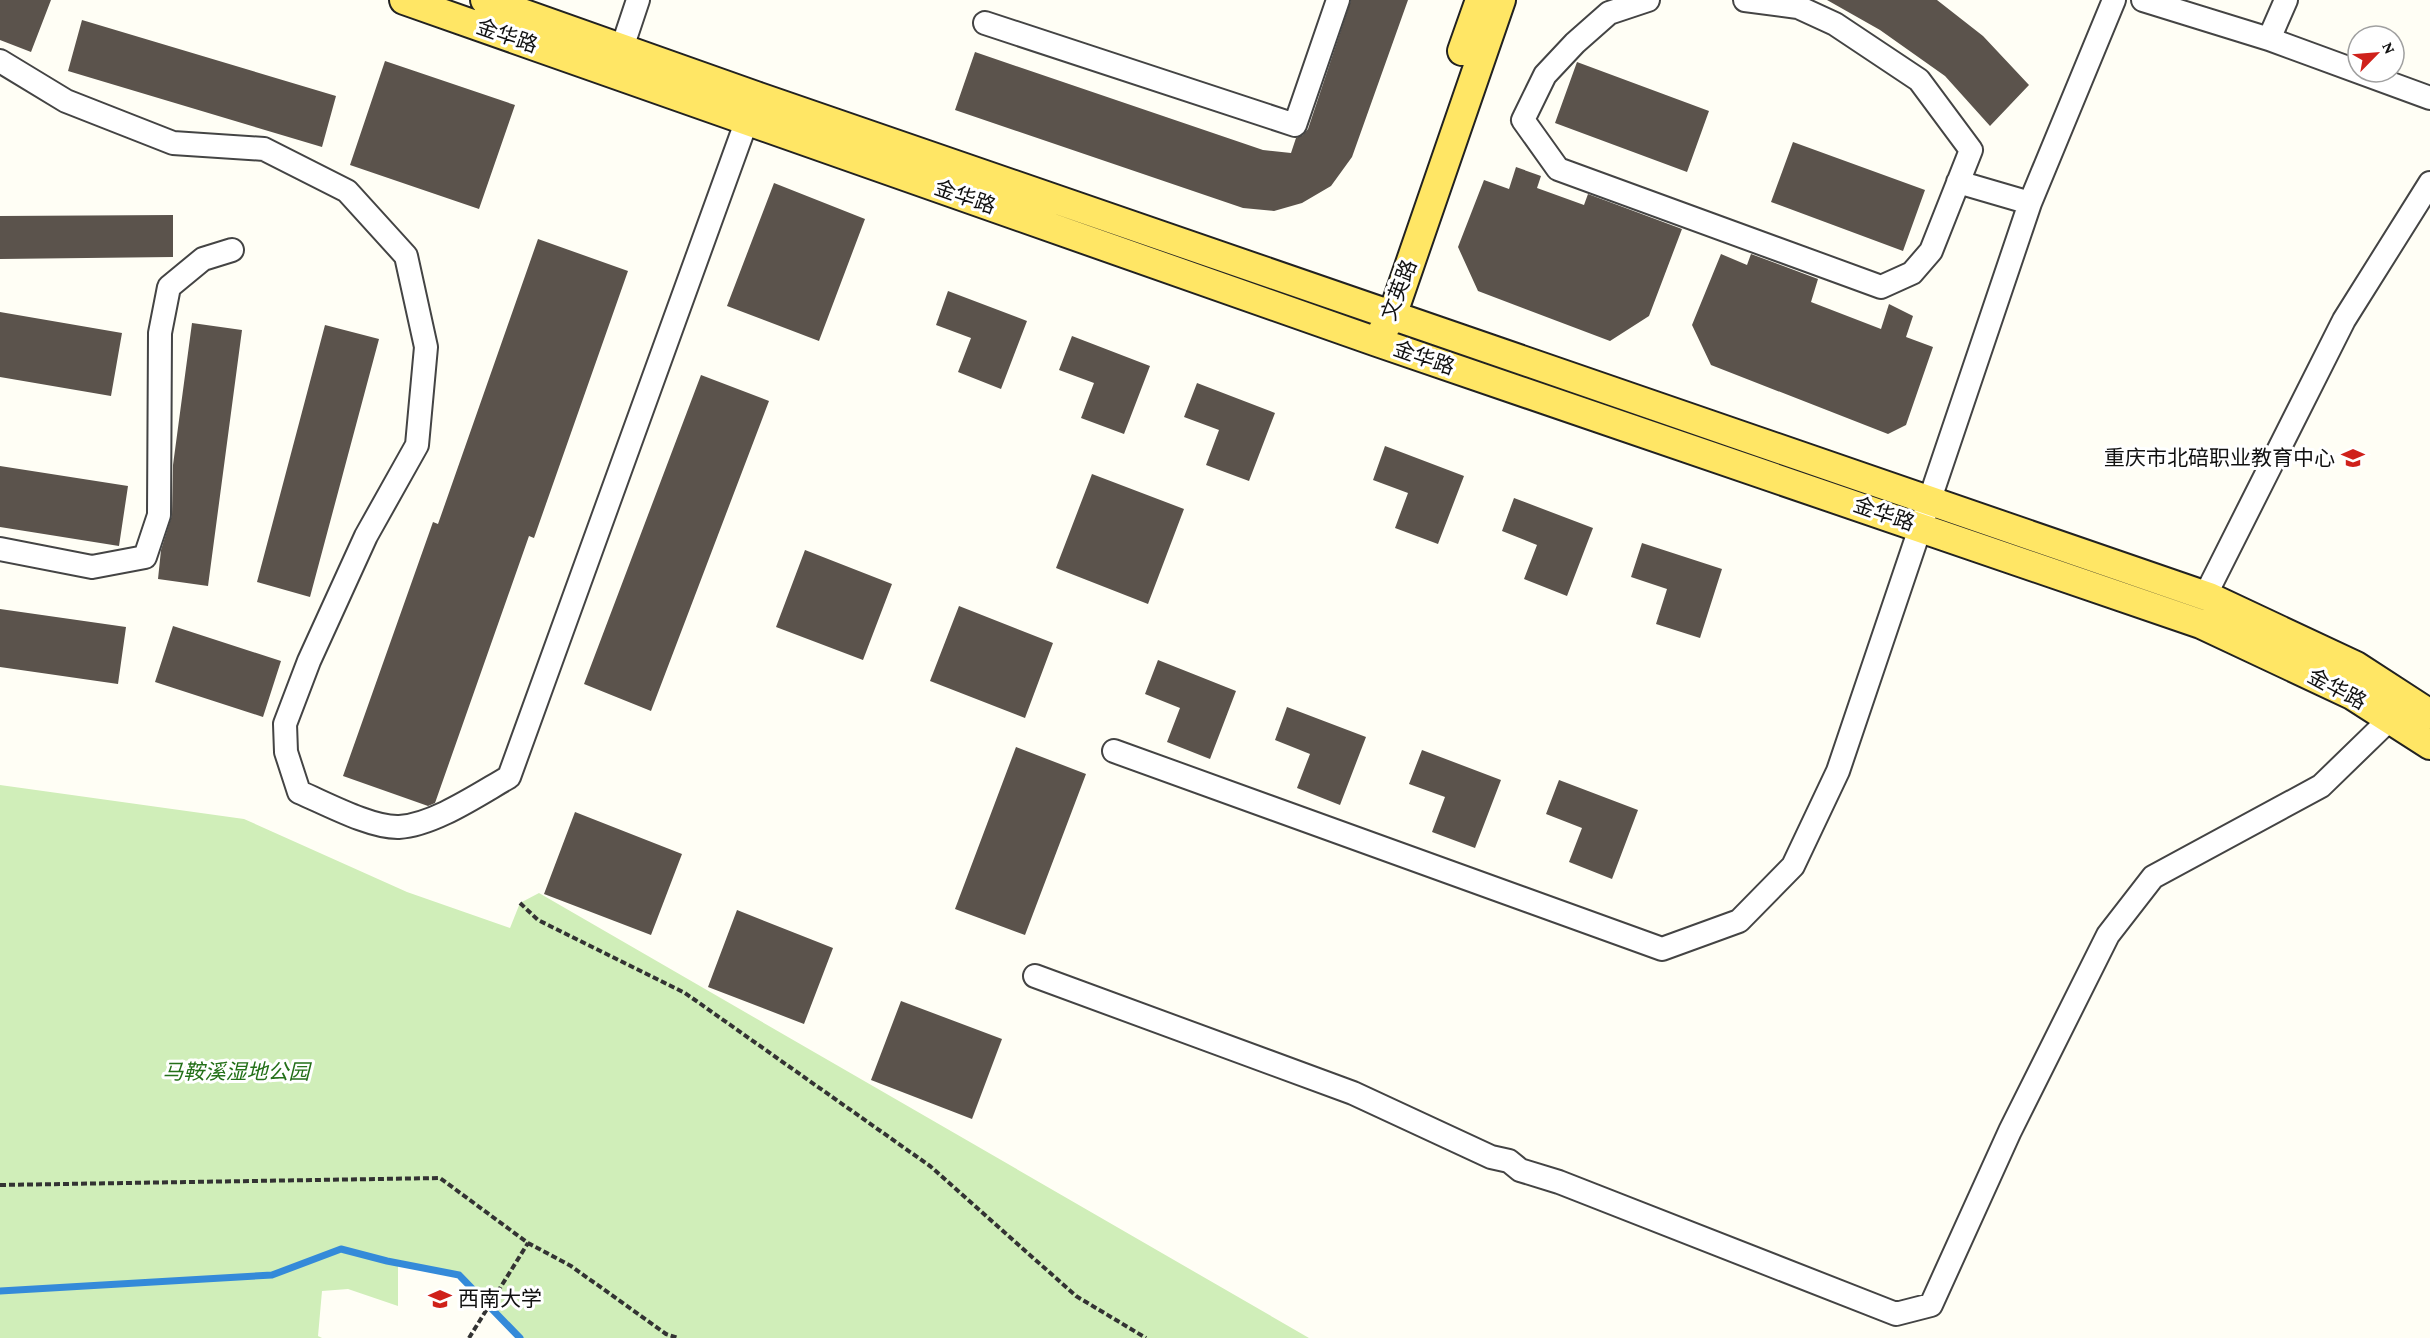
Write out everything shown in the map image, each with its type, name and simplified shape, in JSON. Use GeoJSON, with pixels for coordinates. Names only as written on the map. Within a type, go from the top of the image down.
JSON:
{"type":"FeatureCollection","features":[{"type":"Feature","properties":{"kind":"main road","name":"金华路"},"geometry":{"type":"LineString","coordinates":[[404,0],[751,108],[1383,314],[1925,514],[2201,624],[2352,695],[2430,745]]}},
{"type":"Feature","properties":{"kind":"main road","name":"金华路"},"geometry":{"type":"LineString","coordinates":[[485,0],[622,48],[751,108],[1377,342],[1925,514],[2205,596],[2356,666],[2430,714]]}},
{"type":"Feature","properties":{"kind":"main road","name":"文英路"},"geometry":{"type":"LineString","coordinates":[[1377,342],[1383,314],[1480,0]]}},
{"type":"Feature","properties":{"kind":"main road","name":"文英路"},"geometry":{"type":"LineString","coordinates":[[1383,314],[1501,0]]}},
{"type":"Feature","properties":{"kind":"street"},"geometry":{"type":"LineString","coordinates":[[622,48],[638,0]]}},
{"type":"Feature","properties":{"kind":"street"},"geometry":{"type":"LineString","coordinates":[[985,23],[1295,124],[1338,0]]}},
{"type":"Feature","properties":{"kind":"street"},"geometry":{"type":"LineString","coordinates":[[1648,0],[1610,13],[1545,75],[1523,120],[1558,169],[1881,287],[1912,273],[1931,251],[1971,150],[1919,80],[1836,24],[1799,4],[1744,0]]}},
{"type":"Feature","properties":{"kind":"street"},"geometry":{"type":"LineString","coordinates":[[1114,751],[1662,950],[1739,921],[1793,866],[1838,771],[2030,203],[2114,0]]}},
{"type":"Feature","properties":{"kind":"street"},"geometry":{"type":"LineString","coordinates":[[2143,0],[2269,39],[2430,98]]}},
{"type":"Feature","properties":{"kind":"street"},"geometry":{"type":"LineString","coordinates":[[2269,39],[2286,0]]}},
{"type":"Feature","properties":{"kind":"street"},"geometry":{"type":"LineString","coordinates":[[0,61],[66,101],[173,143],[264,148],[347,191],[406,256],[426,347],[417,445],[366,536],[309,661],[285,724],[286,752],[299,792],[361,819],[399,827],[444,814],[509,777],[751,108]]}},
{"type":"Feature","properties":{"kind":"street"},"geometry":{"type":"LineString","coordinates":[[1958,182],[2030,203]]}},
{"type":"Feature","properties":{"kind":"street"},"geometry":{"type":"LineString","coordinates":[[2205,596],[2344,320],[2430,183]]}},
{"type":"Feature","properties":{"kind":"street"},"geometry":{"type":"LineString","coordinates":[[0,549],[92,567],[145,557],[159,514],[160,333],[169,287],[203,259],[232,250]]}},
{"type":"Feature","properties":{"kind":"street"},"geometry":{"type":"LineString","coordinates":[[1035,976],[1353,1093],[1491,1157],[1509,1161],[1520,1170],[1559,1182],[1896,1314],[1931,1305],[2010,1131],[2108,935],[2153,877],[2321,786],[2390,719]]}},
{"type":"Feature","properties":{"kind":"path"},"geometry":{"type":"LineString","coordinates":[[520,903],[538,920],[685,993],[930,1166],[1076,1296],[1146,1338]]}},
{"type":"Feature","properties":{"kind":"path"},"geometry":{"type":"LineString","coordinates":[[0,1185],[440,1178],[528,1243],[572,1266],[666,1334],[678,1338]]}},
{"type":"Feature","properties":{"kind":"path"},"geometry":{"type":"LineString","coordinates":[[470,1338],[528,1243]]}},
{"type":"Feature","properties":{"kind":"green space","name":"马鞍溪湿地公园"},"geometry":{"type":"Polygon","coordinates":[[[0,785],[244,819],[407,892],[510,928],[520,903],[539,893],[1309,1338],[520,1338],[459,1275],[398,1263],[398,1306],[348,1289],[322,1291],[318,1336],[322,1338],[0,1338],[0,785]]]}},
{"type":"Feature","properties":{"kind":"building"},"geometry":{"type":"Polygon","coordinates":[[[0,0],[51,0],[31,52],[0,40],[0,0]]]}},
{"type":"Feature","properties":{"kind":"building"},"geometry":{"type":"Polygon","coordinates":[[[1351,0],[1408,0],[1352,157],[1331,186],[1302,203],[1274,211],[1243,208],[955,110],[975,52],[1263,150],[1291,153],[1296,138],[1308,129],[1351,0]]]}},
{"type":"Feature","properties":{"kind":"building"},"geometry":{"type":"Polygon","coordinates":[[[1827,0],[1937,0],[1983,36],[2029,85],[1990,126],[1945,76],[1880,30],[1827,0]]]}},
{"type":"Feature","properties":{"kind":"building"},"geometry":{"type":"Polygon","coordinates":[[[82,20],[336,96],[322,147],[68,71],[82,20]]]}},
{"type":"Feature","properties":{"kind":"building"},"geometry":{"type":"Polygon","coordinates":[[[385,61],[515,105],[479,209],[350,165],[385,61]]]}},
{"type":"Feature","properties":{"kind":"building"},"geometry":{"type":"Polygon","coordinates":[[[1577,62],[1709,111],[1687,172],[1555,123],[1577,62]]]}},
{"type":"Feature","properties":{"kind":"building"},"geometry":{"type":"Polygon","coordinates":[[[1793,142],[1925,190],[1903,251],[1771,202],[1793,142]]]}},
{"type":"Feature","properties":{"kind":"building"},"geometry":{"type":"Polygon","coordinates":[[[1516,167],[1541,176],[1537,188],[1584,205],[1588,194],[1682,229],[1649,316],[1610,341],[1478,291],[1458,247],[1484,180],[1509,189],[1516,167]]]}},
{"type":"Feature","properties":{"kind":"building"},"geometry":{"type":"Polygon","coordinates":[[[774,183],[865,219],[819,341],[727,306],[774,183]]]}},
{"type":"Feature","properties":{"kind":"building"},"geometry":{"type":"Polygon","coordinates":[[[173,215],[173,257],[0,259],[0,216],[173,215]]]}},
{"type":"Feature","properties":{"kind":"building"},"geometry":{"type":"Polygon","coordinates":[[[538,239],[628,271],[534,538],[529,536],[435,803],[428,806],[343,776],[433,522],[438,524],[538,239]]]}},
{"type":"Feature","properties":{"kind":"building"},"geometry":{"type":"Polygon","coordinates":[[[1721,254],[1747,265],[1751,254],[1818,279],[1811,302],[1881,329],[1889,304],[1913,316],[1906,337],[1933,347],[1906,425],[1888,434],[1711,365],[1692,325],[1721,254]]]}},
{"type":"Feature","properties":{"kind":"building"},"geometry":{"type":"Polygon","coordinates":[[[948,291],[1027,321],[1001,389],[958,372],[971,338],[936,325],[948,291]]]}},
{"type":"Feature","properties":{"kind":"building"},"geometry":{"type":"Polygon","coordinates":[[[0,312],[122,333],[111,396],[0,377],[0,312]]]}},
{"type":"Feature","properties":{"kind":"building"},"geometry":{"type":"Polygon","coordinates":[[[192,323],[242,330],[208,586],[158,579],[161,550],[172,515],[173,465],[192,323]]]}},
{"type":"Feature","properties":{"kind":"building"},"geometry":{"type":"Polygon","coordinates":[[[325,325],[379,339],[310,597],[257,582],[325,325]]]}},
{"type":"Feature","properties":{"kind":"building"},"geometry":{"type":"Polygon","coordinates":[[[1072,336],[1150,366],[1124,434],[1081,418],[1094,383],[1059,370],[1072,336]]]}},
{"type":"Feature","properties":{"kind":"building"},"geometry":{"type":"Polygon","coordinates":[[[701,375],[769,401],[651,711],[584,684],[701,375]]]}},
{"type":"Feature","properties":{"kind":"building"},"geometry":{"type":"Polygon","coordinates":[[[1197,383],[1275,413],[1249,481],[1206,465],[1219,430],[1184,417],[1197,383]]]}},
{"type":"Feature","properties":{"kind":"building"},"geometry":{"type":"Polygon","coordinates":[[[1385,446],[1464,476],[1438,544],[1395,528],[1408,493],[1373,480],[1385,446]]]}},
{"type":"Feature","properties":{"kind":"building"},"geometry":{"type":"Polygon","coordinates":[[[0,466],[128,486],[119,546],[0,527],[0,466]]]}},
{"type":"Feature","properties":{"kind":"building"},"geometry":{"type":"Polygon","coordinates":[[[1092,474],[1184,509],[1148,604],[1056,568],[1092,474]]]}},
{"type":"Feature","properties":{"kind":"building"},"geometry":{"type":"Polygon","coordinates":[[[1514,498],[1593,528],[1567,596],[1524,579],[1537,545],[1502,531],[1514,498]]]}},
{"type":"Feature","properties":{"kind":"building"},"geometry":{"type":"Polygon","coordinates":[[[1642,543],[1722,569],[1700,638],[1656,624],[1667,589],[1631,577],[1642,543]]]}},
{"type":"Feature","properties":{"kind":"building"},"geometry":{"type":"Polygon","coordinates":[[[805,550],[892,584],[863,660],[776,627],[805,550]]]}},
{"type":"Feature","properties":{"kind":"building"},"geometry":{"type":"Polygon","coordinates":[[[959,606],[1053,643],[1025,718],[930,681],[959,606]]]}},
{"type":"Feature","properties":{"kind":"building"},"geometry":{"type":"Polygon","coordinates":[[[0,609],[126,627],[118,684],[0,667],[0,609]]]}},
{"type":"Feature","properties":{"kind":"building"},"geometry":{"type":"Polygon","coordinates":[[[173,626],[281,661],[263,717],[155,682],[173,626]]]}},
{"type":"Feature","properties":{"kind":"building"},"geometry":{"type":"Polygon","coordinates":[[[1158,660],[1236,691],[1210,759],[1167,742],[1180,708],[1145,694],[1158,660]]]}},
{"type":"Feature","properties":{"kind":"building"},"geometry":{"type":"Polygon","coordinates":[[[1287,707],[1366,737],[1340,805],[1297,788],[1310,754],[1275,740],[1287,707]]]}},
{"type":"Feature","properties":{"kind":"building"},"geometry":{"type":"Polygon","coordinates":[[[1016,747],[1086,774],[1025,935],[955,909],[1016,747]]]}},
{"type":"Feature","properties":{"kind":"building"},"geometry":{"type":"Polygon","coordinates":[[[1422,750],[1501,780],[1475,848],[1432,832],[1445,797],[1409,784],[1422,750]]]}},
{"type":"Feature","properties":{"kind":"building"},"geometry":{"type":"Polygon","coordinates":[[[1559,780],[1638,810],[1612,879],[1569,862],[1582,828],[1546,814],[1559,780]]]}},
{"type":"Feature","properties":{"kind":"building"},"geometry":{"type":"Polygon","coordinates":[[[575,812],[682,854],[651,935],[544,894],[575,812]]]}},
{"type":"Feature","properties":{"kind":"building"},"geometry":{"type":"Polygon","coordinates":[[[737,910],[833,948],[804,1024],[708,987],[737,910]]]}},
{"type":"Feature","properties":{"kind":"building"},"geometry":{"type":"Polygon","coordinates":[[[901,1001],[1002,1039],[972,1119],[871,1080],[901,1001]]]}},
{"type":"Feature","properties":{"kind":"waterway"},"geometry":{"type":"LineString","coordinates":[[0,1291],[272,1275],[341,1249],[387,1261],[459,1275],[520,1338]]}},
{"type":"Feature","properties":{"kind":"place","name":"重庆市北碚职业教育中心"},"geometry":{"type":"Point","coordinates":[2353,458]}},
{"type":"Feature","properties":{"kind":"place","name":"西南大学"},"geometry":{"type":"Point","coordinates":[440,1299]}}]}
